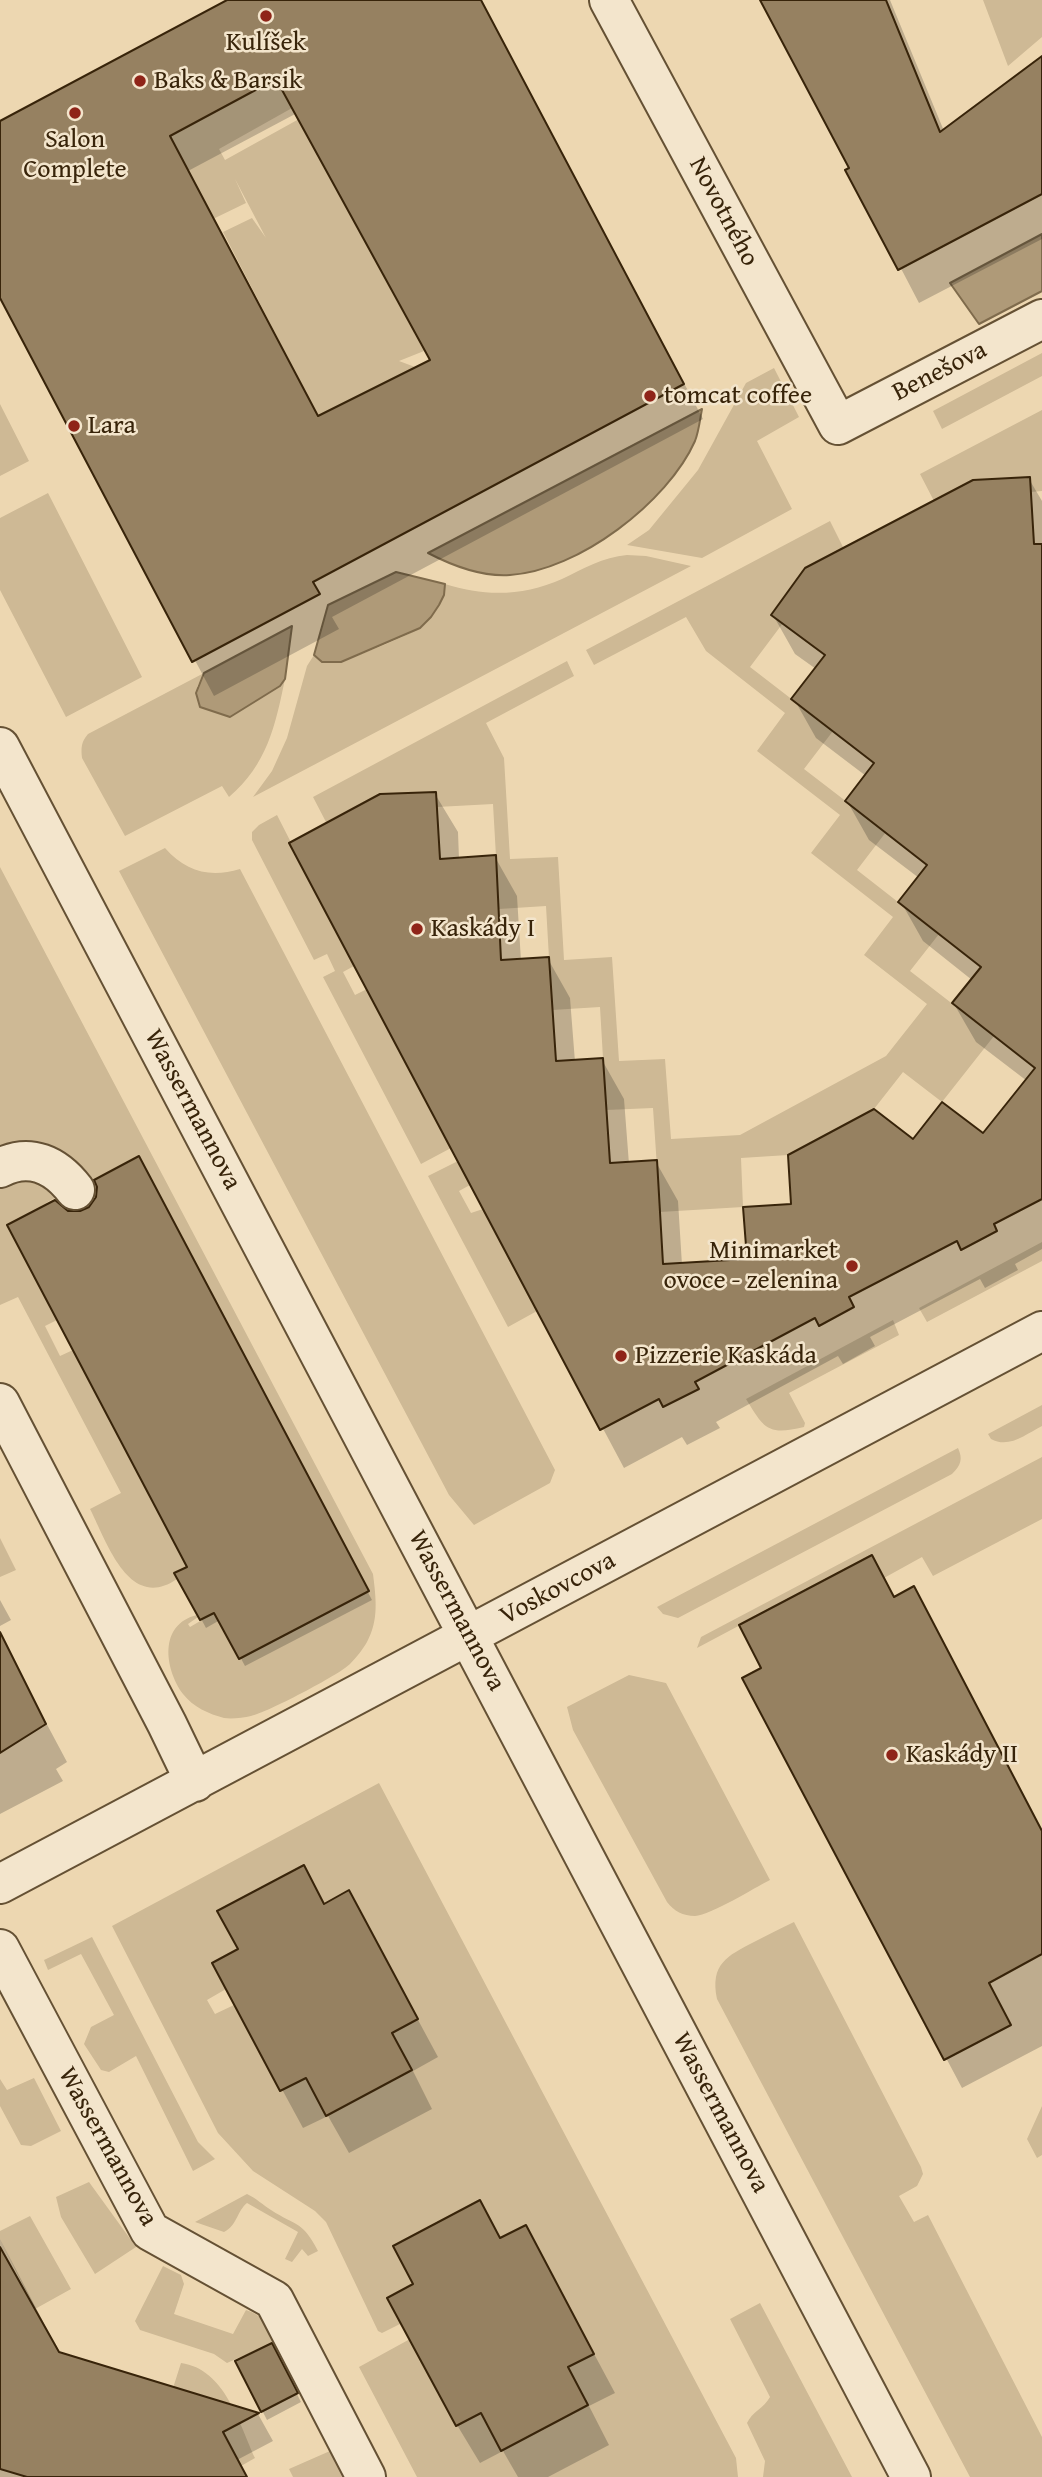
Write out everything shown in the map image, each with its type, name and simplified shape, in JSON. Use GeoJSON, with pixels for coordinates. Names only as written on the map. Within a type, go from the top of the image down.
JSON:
{"type":"FeatureCollection","features":[{"type":"Feature","properties":{"kind":"street","name":"Novotného"},"geometry":{"type":"LineString","coordinates":[[609,0],[838,425]]}},
{"type":"Feature","properties":{"kind":"street","name":"Benešova"},"geometry":{"type":"LineString","coordinates":[[838,425],[1042,319]]}},
{"type":"Feature","properties":{"kind":"street","name":"Wassermannova"},"geometry":{"type":"LineString","coordinates":[[0,747],[911,2477]]}},
{"type":"Feature","properties":{"kind":"street"},"geometry":{"type":"LineString","coordinates":[[0,1168],[19,1161],[46,1163],[58,1170],[75,1189]]}},
{"type":"Feature","properties":{"kind":"street","name":"Voskovcova"},"geometry":{"type":"LineString","coordinates":[[0,1884],[1042,1331]]}},
{"type":"Feature","properties":{"kind":"street"},"geometry":{"type":"LineString","coordinates":[[0,1403],[195,1782]]}},
{"type":"Feature","properties":{"kind":"street","name":"Wassermannova"},"geometry":{"type":"LineString","coordinates":[[0,1949],[150,2231],[274,2300],[366,2477]]}},
{"type":"Feature","properties":{"kind":"shaded area"},"geometry":{"type":"Polygon","coordinates":[[[983,0],[1042,0],[1042,37],[1008,66],[983,0]]]}},
{"type":"Feature","properties":{"kind":"shaded area"},"geometry":{"type":"Polygon","coordinates":[[[353,39],[367,66],[219,149],[225,160],[299,119],[424,351],[399,361],[415,367],[318,416],[223,232],[252,218],[266,238],[235,179],[246,203],[213,219],[74,186],[353,39]]]}},
{"type":"Feature","properties":{"kind":"shaded area"},"geometry":{"type":"Polygon","coordinates":[[[1042,234],[1042,291],[979,324],[950,283],[1042,234]]]}},
{"type":"Feature","properties":{"kind":"shaded area"},"geometry":{"type":"Polygon","coordinates":[[[1042,353],[1042,376],[942,429],[933,411],[1042,353]]]}},
{"type":"Feature","properties":{"kind":"shaded area"},"geometry":{"type":"Polygon","coordinates":[[[774,368],[799,417],[757,441],[792,509],[702,558],[627,545],[649,530],[698,470],[746,383],[774,368]]]}},
{"type":"Feature","properties":{"kind":"shaded area"},"geometry":{"type":"Polygon","coordinates":[[[0,404],[29,461],[0,476],[0,404]]]}},
{"type":"Feature","properties":{"kind":"shaded area"},"geometry":{"type":"Polygon","coordinates":[[[702,409],[695,441],[664,487],[643,509],[591,547],[536,571],[510,575],[468,570],[428,553],[702,409]]]}},
{"type":"Feature","properties":{"kind":"shaded area"},"geometry":{"type":"Polygon","coordinates":[[[1042,410],[1042,491],[1031,492],[1030,477],[934,501],[920,474],[1042,410]]]}},
{"type":"Feature","properties":{"kind":"shaded area"},"geometry":{"type":"Polygon","coordinates":[[[48,493],[142,677],[66,717],[0,590],[0,518],[48,493]]]}},
{"type":"Feature","properties":{"kind":"shaded area"},"geometry":{"type":"Polygon","coordinates":[[[830,521],[844,549],[805,568],[771,614],[783,623],[750,667],[833,731],[804,769],[886,832],[857,870],[939,934],[910,971],[994,1036],[942,1102],[903,1072],[874,1109],[788,1155],[741,1158],[743,1207],[660,1212],[653,1108],[606,1110],[600,1007],[552,1010],[546,906],[499,909],[493,804],[437,807],[436,792],[380,794],[326,822],[313,797],[567,661],[574,676],[486,723],[504,758],[510,859],[558,857],[564,960],[612,957],[619,1061],[665,1059],[671,1139],[740,1135],[886,1056],[927,1004],[864,955],[893,917],[811,853],[840,815],[757,751],[785,713],[706,651],[686,617],[594,665],[586,650],[830,521]]]}},
{"type":"Feature","properties":{"kind":"shaded area"},"geometry":{"type":"Polygon","coordinates":[[[627,555],[646,556],[691,566],[253,797],[272,771],[287,738],[307,666],[314,655],[322,662],[343,661],[417,630],[435,612],[443,596],[445,584],[490,593],[533,589],[601,561],[627,555]]]}},
{"type":"Feature","properties":{"kind":"shaded area"},"geometry":{"type":"Polygon","coordinates":[[[396,572],[445,584],[444,595],[431,617],[420,628],[341,662],[322,662],[314,655],[328,605],[396,572]]]}},
{"type":"Feature","properties":{"kind":"shaded area"},"geometry":{"type":"Polygon","coordinates":[[[292,626],[285,679],[280,686],[230,717],[200,707],[196,693],[204,673],[292,626]]]}},
{"type":"Feature","properties":{"kind":"shaded area"},"geometry":{"type":"Polygon","coordinates":[[[204,673],[197,687],[272,691],[285,679],[268,744],[252,771],[229,797],[222,786],[125,836],[82,758],[84,740],[88,734],[204,673]]]}},
{"type":"Feature","properties":{"kind":"shaded area"},"geometry":{"type":"Polygon","coordinates":[[[277,815],[354,966],[343,972],[355,995],[367,989],[451,1148],[421,1164],[323,977],[335,971],[327,954],[314,960],[252,840],[252,832],[259,825],[277,815]]]}},
{"type":"Feature","properties":{"kind":"shaded area"},"geometry":{"type":"Polygon","coordinates":[[[165,848],[181,863],[199,871],[219,873],[240,869],[555,1470],[550,1483],[474,1525],[449,1495],[119,871],[165,848]]]}},
{"type":"Feature","properties":{"kind":"shaded area"},"geometry":{"type":"Polygon","coordinates":[[[0,867],[373,1574],[375,1617],[371,1634],[355,1659],[318,1684],[251,1716],[224,1718],[207,1712],[187,1699],[177,1684],[169,1660],[171,1637],[176,1627],[197,1615],[198,1617],[188,1624],[190,1627],[214,1613],[239,1659],[369,1591],[139,1158],[51,1200],[9,1227],[57,1320],[45,1326],[60,1356],[73,1350],[187,1567],[175,1573],[177,1579],[160,1587],[146,1587],[133,1580],[112,1554],[90,1509],[121,1493],[18,1297],[0,1305],[0,867]]]}},
{"type":"Feature","properties":{"kind":"shaded area"},"geometry":{"type":"Polygon","coordinates":[[[458,1161],[470,1185],[459,1191],[471,1213],[483,1209],[537,1311],[508,1327],[428,1176],[458,1161]]]}},
{"type":"Feature","properties":{"kind":"shaded area"},"geometry":{"type":"Polygon","coordinates":[[[1042,1242],[1042,1261],[927,1322],[919,1308],[1042,1242]]]}},
{"type":"Feature","properties":{"kind":"shaded area"},"geometry":{"type":"Polygon","coordinates":[[[893,1320],[899,1335],[789,1393],[805,1423],[804,1427],[774,1430],[757,1417],[746,1399],[893,1320]]]}},
{"type":"Feature","properties":{"kind":"shaded area"},"geometry":{"type":"Polygon","coordinates":[[[1042,1405],[1042,1426],[1024,1436],[998,1442],[988,1434],[1042,1405]]]}},
{"type":"Feature","properties":{"kind":"shaded area"},"geometry":{"type":"Polygon","coordinates":[[[958,1448],[960,1462],[952,1474],[678,1618],[663,1614],[657,1607],[958,1448]]]}},
{"type":"Feature","properties":{"kind":"shaded area"},"geometry":{"type":"Polygon","coordinates":[[[1042,1457],[1042,1519],[933,1576],[922,1557],[884,1578],[872,1555],[697,1648],[701,1637],[1042,1457]]]}},
{"type":"Feature","properties":{"kind":"shaded area"},"geometry":{"type":"Polygon","coordinates":[[[0,1538],[16,1570],[0,1577],[0,1538]]]}},
{"type":"Feature","properties":{"kind":"shaded area"},"geometry":{"type":"Polygon","coordinates":[[[629,1675],[666,1683],[770,1880],[702,1914],[683,1914],[667,1902],[573,1730],[567,1707],[629,1675]]]}},
{"type":"Feature","properties":{"kind":"shaded area"},"geometry":{"type":"Polygon","coordinates":[[[379,1783],[736,2458],[738,2477],[417,2477],[359,2367],[410,2339],[456,2425],[481,2413],[501,2451],[588,2405],[568,2367],[526,2225],[500,2238],[480,2200],[393,2246],[413,2284],[388,2298],[402,2323],[382,2333],[378,2331],[326,2222],[315,2211],[253,2171],[218,2133],[112,1926],[379,1783]],[[304,1865],[217,1911],[238,1949],[212,1963],[226,1989],[207,2000],[215,2014],[234,2005],[280,2091],[306,2078],[326,2116],[412,2070],[392,2033],[417,2018],[350,1890],[324,1904],[304,1865]]]}},
{"type":"Feature","properties":{"kind":"shaded area"},"geometry":{"type":"Polygon","coordinates":[[[794,1922],[921,2167],[923,2174],[917,2186],[899,2196],[914,2222],[928,2215],[1042,2437],[1042,2477],[970,2477],[717,1999],[716,1977],[729,1957],[794,1922]]]}},
{"type":"Feature","properties":{"kind":"shaded area"},"geometry":{"type":"Polygon","coordinates":[[[92,1937],[198,2142],[215,2159],[193,2171],[136,2056],[109,2072],[101,2070],[84,2044],[91,2027],[114,2015],[81,1954],[48,1970],[44,1960],[92,1937]]]}},
{"type":"Feature","properties":{"kind":"shaded area"},"geometry":{"type":"Polygon","coordinates":[[[34,2078],[61,2131],[31,2146],[21,2145],[0,2106],[0,2079],[7,2090],[34,2078]]]}},
{"type":"Feature","properties":{"kind":"shaded area"},"geometry":{"type":"Polygon","coordinates":[[[1042,2106],[1042,2155],[1037,2158],[1027,2139],[1042,2106]]]}},
{"type":"Feature","properties":{"kind":"shaded area"},"geometry":{"type":"Polygon","coordinates":[[[89,2182],[136,2247],[95,2274],[61,2217],[56,2197],[89,2182]]]}},
{"type":"Feature","properties":{"kind":"shaded area"},"geometry":{"type":"Polygon","coordinates":[[[247,2194],[303,2229],[318,2251],[308,2256],[302,2249],[292,2262],[285,2259],[298,2232],[247,2203],[232,2226],[224,2232],[195,2222],[247,2194]]]}},
{"type":"Feature","properties":{"kind":"shaded area"},"geometry":{"type":"Polygon","coordinates":[[[30,2216],[71,2289],[35,2309],[0,2239],[0,2231],[30,2216]]]}},
{"type":"Feature","properties":{"kind":"shaded area"},"geometry":{"type":"Polygon","coordinates":[[[163,2266],[181,2275],[184,2284],[174,2314],[233,2334],[246,2310],[257,2315],[282,2343],[305,2389],[298,2393],[272,2343],[227,2363],[214,2354],[140,2330],[135,2321],[163,2266]]]}},
{"type":"Feature","properties":{"kind":"shaded area"},"geometry":{"type":"Polygon","coordinates":[[[760,2303],[852,2477],[763,2477],[765,2461],[747,2423],[770,2397],[730,2319],[760,2303]]]}},
{"type":"Feature","properties":{"kind":"shaded area"},"geometry":{"type":"Polygon","coordinates":[[[181,2363],[196,2367],[220,2386],[236,2414],[255,2458],[241,2466],[229,2443],[201,2456],[173,2388],[181,2363]]]}},
{"type":"Feature","properties":{"kind":"shaded area"},"geometry":{"type":"Polygon","coordinates":[[[330,2451],[337,2453],[348,2477],[293,2477],[289,2469],[330,2451]]]}},
{"type":"Feature","properties":{"kind":"building"},"geometry":{"type":"Polygon","coordinates":[[[227,0],[481,0],[684,384],[313,582],[320,594],[192,662],[0,298],[0,121],[227,0]],[[276,79],[170,136],[318,416],[430,360],[276,79]]]}},
{"type":"Feature","properties":{"kind":"building"},"geometry":{"type":"Polygon","coordinates":[[[760,0],[886,0],[940,132],[1042,56],[1042,194],[898,270],[845,170],[849,168],[760,0]]]}},
{"type":"Feature","properties":{"kind":"building","name":"Kaskády I"},"geometry":{"type":"Polygon","coordinates":[[[1030,477],[1034,544],[1042,544],[1042,1199],[994,1224],[997,1231],[961,1250],[957,1241],[849,1297],[854,1307],[819,1326],[815,1318],[695,1382],[699,1389],[663,1407],[659,1399],[600,1430],[289,843],[380,794],[436,792],[440,859],[496,855],[501,960],[549,957],[556,1061],[603,1058],[610,1163],[657,1160],[663,1264],[747,1259],[743,1207],[791,1204],[788,1155],[874,1109],[913,1139],[942,1102],[983,1133],[1035,1068],[952,1003],[981,967],[898,902],[927,865],[845,801],[874,763],[791,699],[825,655],[771,615],[805,568],[973,480],[1030,477]]]}},
{"type":"Feature","properties":{"kind":"building"},"geometry":{"type":"Polygon","coordinates":[[[139,1156],[369,1591],[239,1659],[214,1613],[200,1620],[174,1573],[187,1567],[7,1225],[55,1200],[68,1211],[80,1211],[89,1207],[96,1197],[97,1187],[94,1180],[139,1156]]]}},
{"type":"Feature","properties":{"kind":"building","name":"Kaskády II"},"geometry":{"type":"Polygon","coordinates":[[[872,1555],[894,1597],[914,1586],[1042,1831],[1042,1954],[989,1983],[1011,2025],[944,2060],[742,1678],[761,1668],[739,1625],[872,1555]]]}},
{"type":"Feature","properties":{"kind":"building"},"geometry":{"type":"Polygon","coordinates":[[[0,1632],[46,1724],[0,1753],[0,1632]]]}},
{"type":"Feature","properties":{"kind":"building"},"geometry":{"type":"Polygon","coordinates":[[[304,1865],[324,1904],[349,1890],[418,2019],[392,2033],[412,2070],[326,2116],[306,2078],[280,2091],[212,1963],[238,1949],[217,1911],[304,1865]]]}},
{"type":"Feature","properties":{"kind":"building"},"geometry":{"type":"Polygon","coordinates":[[[480,2200],[500,2238],[526,2225],[594,2354],[568,2367],[588,2405],[501,2451],[481,2413],[456,2426],[387,2298],[413,2284],[393,2246],[480,2200]]]}},
{"type":"Feature","properties":{"kind":"building"},"geometry":{"type":"Polygon","coordinates":[[[0,2247],[59,2352],[259,2413],[223,2432],[247,2477],[27,2477],[0,2469],[0,2247]]]}},
{"type":"Feature","properties":{"kind":"building"},"geometry":{"type":"Polygon","coordinates":[[[272,2343],[298,2393],[261,2412],[235,2361],[272,2343]]]}},
{"type":"Feature","properties":{"kind":"place","name":"Kulíšek"},"geometry":{"type":"Point","coordinates":[266,16]}},
{"type":"Feature","properties":{"kind":"place","name":"Baks & Barsik"},"geometry":{"type":"Point","coordinates":[140,81]}},
{"type":"Feature","properties":{"kind":"place","name":"Salon Complete"},"geometry":{"type":"Point","coordinates":[75,113]}},
{"type":"Feature","properties":{"kind":"place","name":"tomcat coffee"},"geometry":{"type":"Point","coordinates":[650,396]}},
{"type":"Feature","properties":{"kind":"place","name":"Lara"},"geometry":{"type":"Point","coordinates":[74,426]}},
{"type":"Feature","properties":{"kind":"place","name":"Kaskády I"},"geometry":{"type":"Point","coordinates":[417,929]}},
{"type":"Feature","properties":{"kind":"place","name":"Minimarket ovoce - zelenina"},"geometry":{"type":"Point","coordinates":[852,1266]}},
{"type":"Feature","properties":{"kind":"place","name":"Pizzerie Kaskáda"},"geometry":{"type":"Point","coordinates":[621,1356]}},
{"type":"Feature","properties":{"kind":"place","name":"Kaskády II"},"geometry":{"type":"Point","coordinates":[892,1755]}}]}
